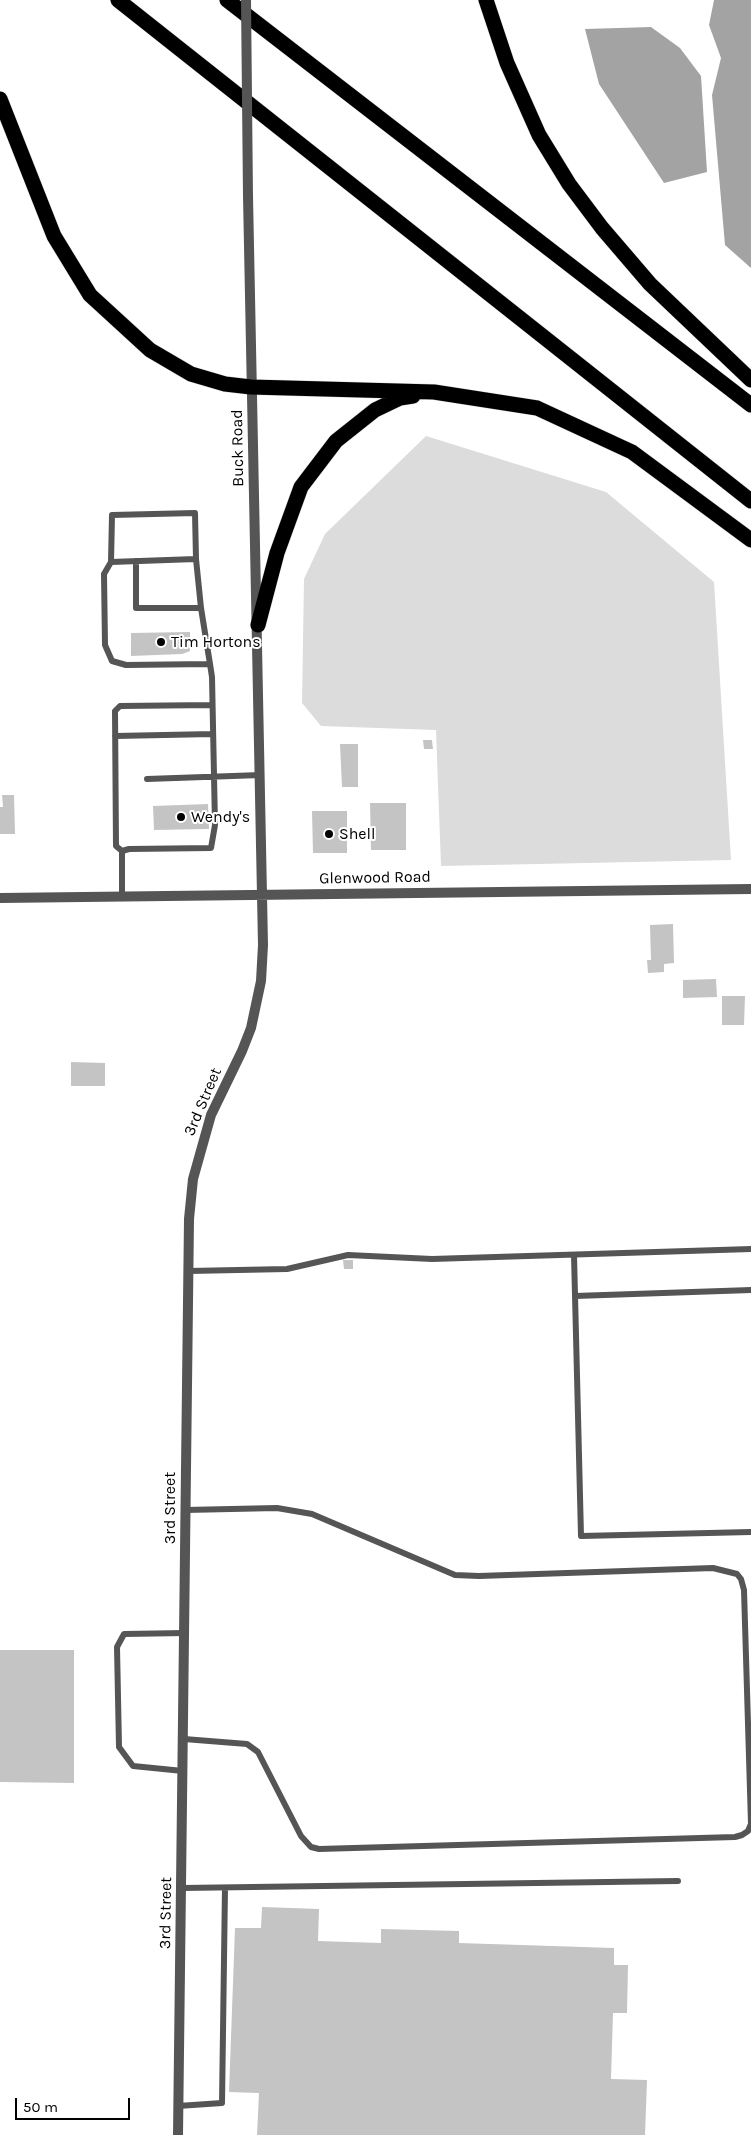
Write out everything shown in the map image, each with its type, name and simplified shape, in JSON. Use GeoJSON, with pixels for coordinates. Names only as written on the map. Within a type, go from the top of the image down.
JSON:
{"type":"FeatureCollection","features":[{"type":"Feature","properties":{"kind":"highway"},"geometry":{"type":"LineString","coordinates":[[118,0],[751,501]]}},
{"type":"Feature","properties":{"kind":"highway"},"geometry":{"type":"LineString","coordinates":[[227,0],[751,404]]}},
{"type":"Feature","properties":{"kind":"highway"},"geometry":{"type":"LineString","coordinates":[[486,0],[507,62],[539,135],[570,184],[602,228],[650,284],[751,380]]}},
{"type":"Feature","properties":{"kind":"highway"},"geometry":{"type":"LineString","coordinates":[[0,99],[54,236],[90,295],[150,350],[191,374],[225,384],[434,392],[538,408],[632,452],[751,540]]}},
{"type":"Feature","properties":{"kind":"highway"},"geometry":{"type":"LineString","coordinates":[[258,625],[277,553],[301,487],[336,441],[375,410],[400,398],[434,392]]}},
{"type":"Feature","properties":{"kind":"street","name":"Buck Road"},"geometry":{"type":"LineString","coordinates":[[246,0],[251,386],[263,895]]}},
{"type":"Feature","properties":{"kind":"street","name":"Glenwood Road"},"geometry":{"type":"LineString","coordinates":[[0,898],[751,889]]}},
{"type":"Feature","properties":{"kind":"street","name":"3rd Street"},"geometry":{"type":"LineString","coordinates":[[178,2135],[189,1219],[192,1178],[197,1158],[211,1115],[242,1051],[257,1005],[263,945],[263,895]]}},
{"type":"Feature","properties":{"kind":"lane"},"geometry":{"type":"LineString","coordinates":[[122,851],[129,849],[211,848],[215,825],[213,734],[210,664],[201,608],[196,559],[195,513],[112,515],[112,562],[104,574],[105,645],[112,661],[126,664],[210,664]]}},
{"type":"Feature","properties":{"kind":"lane"},"geometry":{"type":"LineString","coordinates":[[112,562],[196,559]]}},
{"type":"Feature","properties":{"kind":"lane"},"geometry":{"type":"LineString","coordinates":[[136,561],[136,608],[201,608]]}},
{"type":"Feature","properties":{"kind":"lane"},"geometry":{"type":"LineString","coordinates":[[122,851],[116,846],[115,711],[120,706],[212,705]]}},
{"type":"Feature","properties":{"kind":"lane"},"geometry":{"type":"LineString","coordinates":[[115,736],[213,734]]}},
{"type":"Feature","properties":{"kind":"lane"},"geometry":{"type":"LineString","coordinates":[[147,779],[261,775]]}},
{"type":"Feature","properties":{"kind":"lane"},"geometry":{"type":"LineString","coordinates":[[122,851],[122,896]]}},
{"type":"Feature","properties":{"kind":"lane"},"geometry":{"type":"LineString","coordinates":[[189,1271],[287,1269],[348,1255],[432,1260],[751,1250]]}},
{"type":"Feature","properties":{"kind":"lane"},"geometry":{"type":"LineString","coordinates":[[574,1255],[581,1536],[751,1532]]}},
{"type":"Feature","properties":{"kind":"lane"},"geometry":{"type":"LineString","coordinates":[[575,1296],[751,1290]]}},
{"type":"Feature","properties":{"kind":"lane"},"geometry":{"type":"LineString","coordinates":[[184,1739],[247,1744],[258,1752],[301,1836],[311,1847],[319,1849],[735,1837],[748,1831],[751,1824],[744,1590],[741,1579],[737,1574],[713,1568],[474,1576],[455,1575],[312,1514],[277,1508],[186,1510]]}},
{"type":"Feature","properties":{"kind":"lane"},"geometry":{"type":"LineString","coordinates":[[183,1771],[133,1766],[119,1747],[116,1646],[124,1634],[184,1633]]}},
{"type":"Feature","properties":{"kind":"lane"},"geometry":{"type":"LineString","coordinates":[[182,1888],[678,1881]]}},
{"type":"Feature","properties":{"kind":"lane"},"geometry":{"type":"LineString","coordinates":[[178,2106],[222,2104],[225,1888]]}},
{"type":"Feature","properties":{"kind":"shaded area"},"geometry":{"type":"Polygon","coordinates":[[[714,0],[751,0],[751,268],[725,245],[712,95],[721,58],[709,25],[714,0]]]}},
{"type":"Feature","properties":{"kind":"shaded area"},"geometry":{"type":"Polygon","coordinates":[[[651,27],[680,48],[701,76],[707,172],[664,183],[599,84],[585,29],[651,27]]]}},
{"type":"Feature","properties":{"kind":"shaded area"},"geometry":{"type":"Polygon","coordinates":[[[426,436],[606,492],[714,582],[731,860],[441,866],[436,730],[321,726],[302,703],[304,579],[325,534],[426,436]]]}},
{"type":"Feature","properties":{"kind":"building","name":"Tim Hortons"},"geometry":{"type":"Polygon","coordinates":[[[190,632],[190,651],[182,654],[131,656],[131,633],[190,632]]]}},
{"type":"Feature","properties":{"kind":"building"},"geometry":{"type":"Polygon","coordinates":[[[423,740],[432,740],[433,749],[424,749],[423,740]]]}},
{"type":"Feature","properties":{"kind":"building"},"geometry":{"type":"Polygon","coordinates":[[[340,744],[358,744],[358,787],[342,787],[340,744]]]}},
{"type":"Feature","properties":{"kind":"building"},"geometry":{"type":"Polygon","coordinates":[[[2,795],[14,795],[15,834],[0,834],[0,807],[3,807],[2,795]]]}},
{"type":"Feature","properties":{"kind":"building"},"geometry":{"type":"Polygon","coordinates":[[[370,803],[406,803],[406,850],[371,850],[370,803]]]}},
{"type":"Feature","properties":{"kind":"building","name":"Wendy's"},"geometry":{"type":"Polygon","coordinates":[[[208,804],[209,829],[154,830],[153,806],[208,804]]]}},
{"type":"Feature","properties":{"kind":"building"},"geometry":{"type":"Polygon","coordinates":[[[312,811],[347,811],[347,853],[313,853],[312,811]]]}},
{"type":"Feature","properties":{"kind":"building"},"geometry":{"type":"Polygon","coordinates":[[[673,924],[674,963],[664,964],[664,972],[648,973],[647,960],[651,960],[650,925],[673,924]]]}},
{"type":"Feature","properties":{"kind":"building"},"geometry":{"type":"Polygon","coordinates":[[[716,979],[717,997],[683,998],[683,980],[716,979]]]}},
{"type":"Feature","properties":{"kind":"building"},"geometry":{"type":"Polygon","coordinates":[[[722,996],[745,996],[744,1025],[722,1025],[722,996]]]}},
{"type":"Feature","properties":{"kind":"building"},"geometry":{"type":"Polygon","coordinates":[[[71,1062],[105,1063],[105,1086],[71,1086],[71,1062]]]}},
{"type":"Feature","properties":{"kind":"building"},"geometry":{"type":"Polygon","coordinates":[[[343,1260],[353,1260],[353,1269],[344,1269],[343,1260]]]}},
{"type":"Feature","properties":{"kind":"building"},"geometry":{"type":"Polygon","coordinates":[[[0,1650],[74,1650],[74,1783],[0,1782],[0,1650]]]}},
{"type":"Feature","properties":{"kind":"building"},"geometry":{"type":"Polygon","coordinates":[[[262,1907],[319,1909],[318,1941],[381,1943],[381,1929],[459,1931],[459,1943],[614,1948],[614,1965],[628,1965],[627,2013],[613,2013],[611,2079],[647,2080],[645,2135],[257,2135],[259,2093],[229,2092],[235,1928],[261,1928],[262,1907]]]}},
{"type":"Feature","properties":{"kind":"place","name":"Tim Hortons"},"geometry":{"type":"Point","coordinates":[161,642]}},
{"type":"Feature","properties":{"kind":"place","name":"Wendy's"},"geometry":{"type":"Point","coordinates":[181,817]}},
{"type":"Feature","properties":{"kind":"place","name":"Shell"},"geometry":{"type":"Point","coordinates":[329,834]}}]}
